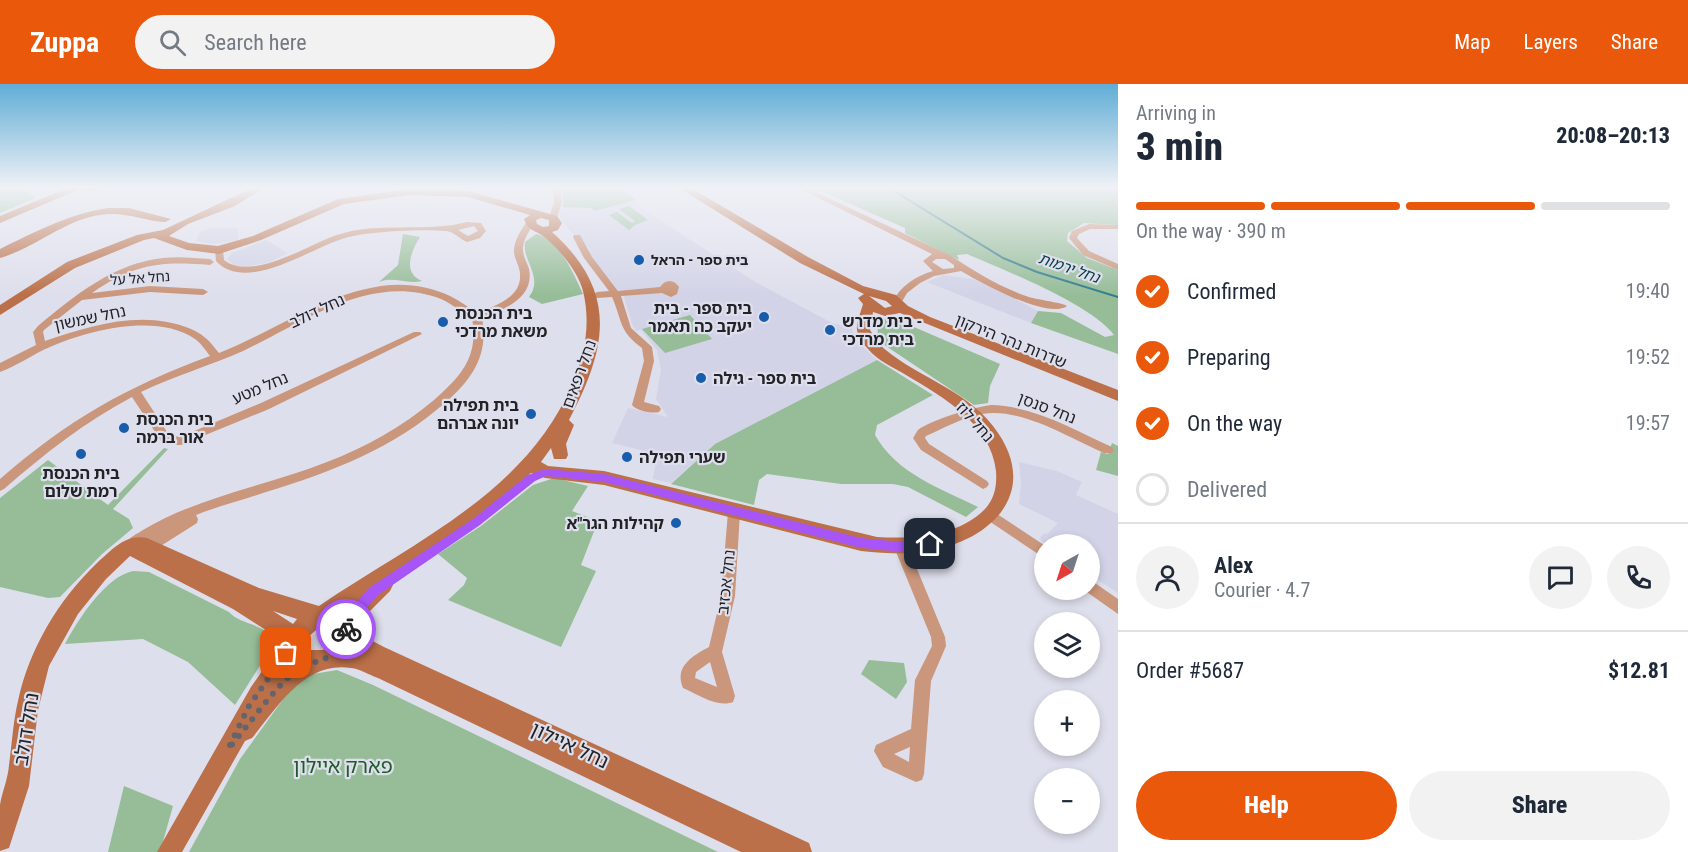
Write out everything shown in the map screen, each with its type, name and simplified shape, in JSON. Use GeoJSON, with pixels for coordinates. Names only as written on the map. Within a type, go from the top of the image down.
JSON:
{"type":"FeatureCollection","features":[{"type":"Feature","properties":{"kind":"street"},"geometry":{"type":"LineString","coordinates":[[0,254],[67,224]]}},
{"type":"Feature","properties":{"kind":"street"},"geometry":{"type":"LineString","coordinates":[[0,260],[77,224]]}},
{"type":"Feature","properties":{"kind":"street"},"geometry":{"type":"LineString","coordinates":[[113,241],[131,227],[127,224]]}},
{"type":"Feature","properties":{"kind":"street","name":"נחל רפאים"},"geometry":{"type":"LineString","coordinates":[[140,224],[150,231],[194,248],[219,250],[257,238],[288,224]]}},
{"type":"Feature","properties":{"kind":"street"},"geometry":{"type":"LineString","coordinates":[[0,299],[46,269],[113,241],[170,224],[178,241]]}},
{"type":"Feature","properties":{"kind":"street"},"geometry":{"type":"LineString","coordinates":[[519,241],[540,224]]}},
{"type":"Feature","properties":{"kind":"street"},"geometry":{"type":"LineString","coordinates":[[477,317],[506,305],[524,287],[526,279],[518,256],[519,241],[540,224]]}},
{"type":"Feature","properties":{"kind":"street","name":"נחל רפאים"},"geometry":{"type":"LineString","coordinates":[[322,616],[378,576],[471,516],[510,484],[570,405],[591,348],[595,327],[589,287],[543,224]]}},
{"type":"Feature","properties":{"kind":"street","name":"נחל רפאים"},"geometry":{"type":"LineString","coordinates":[[544,224],[582,267],[597,295],[601,327],[597,350],[579,399],[560,436],[555,464]]}},
{"type":"Feature","properties":{"kind":"street"},"geometry":{"type":"LineString","coordinates":[[732,224],[766,245],[857,293],[874,299]]}},
{"type":"Feature","properties":{"kind":"street"},"geometry":{"type":"LineString","coordinates":[[744,224],[804,260],[859,289],[874,299],[876,309],[893,308]]}},
{"type":"Feature","properties":{"kind":"street"},"geometry":{"type":"LineString","coordinates":[[875,224],[943,256],[981,278],[1042,305],[1062,306]]}},
{"type":"Feature","properties":{"kind":"street"},"geometry":{"type":"LineString","coordinates":[[1118,227],[1089,226],[1075,233],[1074,238],[1077,245],[1086,253],[1118,267]]}},
{"type":"Feature","properties":{"kind":"street"},"geometry":{"type":"LineString","coordinates":[[219,250],[220,261],[226,268],[249,271],[343,236],[375,231],[451,229]]}},
{"type":"Feature","properties":{"kind":"street"},"geometry":{"type":"LineString","coordinates":[[0,311],[39,283],[72,265],[150,231]]}},
{"type":"Feature","properties":{"kind":"street"},"geometry":{"type":"LineString","coordinates":[[577,237],[588,257],[602,273],[615,294],[627,332],[647,347],[649,354],[638,405],[654,409]]}},
{"type":"Feature","properties":{"kind":"street"},"geometry":{"type":"LineString","coordinates":[[918,245],[928,262],[948,272],[981,278]]}},
{"type":"Feature","properties":{"kind":"street"},"geometry":{"type":"LineString","coordinates":[[863,328],[862,320],[874,299],[897,289],[925,271],[932,256],[943,256]]}},
{"type":"Feature","properties":{"kind":"street"},"geometry":{"type":"LineString","coordinates":[[41,345],[38,332],[40,328],[79,298],[108,280],[156,261],[210,262]]}},
{"type":"Feature","properties":{"kind":"street"},"geometry":{"type":"LineString","coordinates":[[863,328],[876,316],[893,308],[905,291],[927,276],[957,270],[958,265]]}},
{"type":"Feature","properties":{"kind":"street","name":"נחל אל על"},"geometry":{"type":"LineString","coordinates":[[79,298],[150,289],[203,292]]}},
{"type":"Feature","properties":{"kind":"street","name":"נחל דולב"},"geometry":{"type":"LineString","coordinates":[[0,486],[66,432],[135,391],[269,335],[332,302],[375,290],[404,289],[440,296],[459,304],[477,317],[479,353],[470,371],[440,402],[410,425],[334,465],[168,522],[106,578],[63,623],[53,636],[32,688],[19,777],[0,839]]}},
{"type":"Feature","properties":{"kind":"street"},"geometry":{"type":"LineString","coordinates":[[597,295],[663,290]]}},
{"type":"Feature","properties":{"kind":"street","name":"שדרות נהר הירקון"},"geometry":{"type":"LineString","coordinates":[[893,308],[1118,396]]}},
{"type":"Feature","properties":{"kind":"street","name":"שדרות נהר הירקון"},"geometry":{"type":"LineString","coordinates":[[893,308],[1118,403]]}},
{"type":"Feature","properties":{"kind":"street","name":"נחל שמשון"},"geometry":{"type":"LineString","coordinates":[[0,368],[41,345],[101,328],[129,323],[152,324],[190,332],[209,345],[218,357]]}},
{"type":"Feature","properties":{"kind":"street","name":"נחל לוז"},"geometry":{"type":"LineString","coordinates":[[534,455],[550,449],[555,464],[844,540],[901,547],[930,544],[963,534],[991,514],[1004,494],[1005,470],[992,437],[972,413],[952,397],[880,352],[867,340],[863,328]]}},
{"type":"Feature","properties":{"kind":"street","name":"נחל מטע"},"geometry":{"type":"LineString","coordinates":[[135,391],[165,438],[171,441],[181,441],[265,406],[417,334]]}},
{"type":"Feature","properties":{"kind":"street","name":"נחל סנסן"},"geometry":{"type":"LineString","coordinates":[[983,484],[925,447],[919,438],[922,434],[972,413],[999,408],[1017,411],[1108,450]]}},
{"type":"Feature","properties":{"kind":"street"},"geometry":{"type":"LineString","coordinates":[[534,455],[536,469],[555,464]]}},
{"type":"Feature","properties":{"kind":"street"},"geometry":{"type":"LineString","coordinates":[[228,749],[291,675],[324,659],[343,645],[345,626],[374,592],[476,522],[531,478],[555,464]]}},
{"type":"Feature","properties":{"kind":"street","name":"נחל דולב"},"geometry":{"type":"LineString","coordinates":[[141,548],[225,502]]}},
{"type":"Feature","properties":{"kind":"street","name":"נחל אכזיב"},"geometry":{"type":"LineString","coordinates":[[715,652],[728,596],[734,512]]}},
{"type":"Feature","properties":{"kind":"street"},"geometry":{"type":"LineString","coordinates":[[991,514],[1034,545]]}},
{"type":"Feature","properties":{"kind":"street"},"geometry":{"type":"LineString","coordinates":[[901,547],[939,646],[923,680],[919,734]]}},
{"type":"Feature","properties":{"kind":"street"},"geometry":{"type":"LineString","coordinates":[[141,548],[263,599],[322,616],[335,616],[345,626]]}},
{"type":"Feature","properties":{"kind":"street"},"geometry":{"type":"LineString","coordinates":[[141,548],[272,619],[297,640],[298,650],[303,658],[324,659]]}},
{"type":"Feature","properties":{"kind":"street"},"geometry":{"type":"LineString","coordinates":[[1100,593],[1118,607]]}},
{"type":"Feature","properties":{"kind":"street"},"geometry":{"type":"LineString","coordinates":[[169,852],[194,803],[228,749],[249,706],[297,640],[305,624],[322,616]]}},
{"type":"Feature","properties":{"kind":"street","name":"נחל איילון"},"geometry":{"type":"LineString","coordinates":[[345,626],[358,644],[377,654],[800,852]]}},
{"type":"Feature","properties":{"kind":"street","name":"נחל איילון"},"geometry":{"type":"LineString","coordinates":[[324,659],[353,658],[385,671],[768,852]]}},
{"type":"Feature","properties":{"kind":"shaded area"},"geometry":{"type":"Polygon","coordinates":[[[565,224],[666,224],[752,280],[832,323],[852,328],[855,339],[877,360],[715,444],[671,483],[653,479],[657,454],[612,443],[628,408],[668,417],[656,399],[661,370],[657,350],[641,330],[636,331],[624,297],[588,253],[590,249],[565,224]]]}},
{"type":"Feature","properties":{"kind":"shaded area"},"geometry":{"type":"Polygon","coordinates":[[[210,228],[238,228],[238,240],[212,244],[196,241],[200,232],[210,228]]]}},
{"type":"Feature","properties":{"kind":"shaded area"},"geometry":{"type":"Polygon","coordinates":[[[266,240],[288,253],[270,262],[245,267],[235,266],[227,259],[232,253],[266,240]]]}},
{"type":"Feature","properties":{"kind":"shaded area"},"geometry":{"type":"Polygon","coordinates":[[[943,275],[985,283],[1038,311],[1031,323],[927,282],[943,275]]]}},
{"type":"Feature","properties":{"kind":"shaded area"},"geometry":{"type":"Polygon","coordinates":[[[1019,462],[1057,471],[1082,482],[1076,495],[1118,514],[1118,593],[1100,581],[1100,534],[1047,534],[1058,523],[1019,504],[1021,482],[1019,462]]]}},
{"type":"Feature","properties":{"kind":"green space"},"geometry":{"type":"Polygon","coordinates":[[[621,224],[638,224],[635,225],[629,230],[621,224]]]}},
{"type":"Feature","properties":{"kind":"green space"},"geometry":{"type":"Polygon","coordinates":[[[896,224],[1083,224],[1068,233],[1067,241],[1087,258],[1118,270],[1118,354],[1031,323],[1038,311],[1061,313],[1105,337],[1114,335],[1103,323],[1067,300],[1024,278],[967,254],[957,255],[959,260],[905,233],[905,228],[896,224]]]}},
{"type":"Feature","properties":{"kind":"green space"},"geometry":{"type":"Polygon","coordinates":[[[403,234],[420,237],[411,255],[410,267],[412,273],[422,281],[384,280],[379,282],[398,265],[403,234]]]}},
{"type":"Feature","properties":{"kind":"green space"},"geometry":{"type":"Polygon","coordinates":[[[536,234],[552,242],[559,250],[583,294],[542,304],[529,297],[533,290],[534,276],[526,256],[525,242],[536,234]]]}},
{"type":"Feature","properties":{"kind":"green space"},"geometry":{"type":"Polygon","coordinates":[[[690,315],[712,339],[665,353],[642,329],[690,315]]]}},
{"type":"Feature","properties":{"kind":"green space"},"geometry":{"type":"Polygon","coordinates":[[[893,318],[1000,364],[990,386],[988,403],[974,405],[883,344],[878,336],[877,324],[882,319],[893,318]]]}},
{"type":"Feature","properties":{"kind":"green space"},"geometry":{"type":"Polygon","coordinates":[[[877,360],[933,395],[877,425],[875,435],[884,449],[907,470],[978,507],[966,517],[908,487],[893,484],[841,484],[767,474],[759,480],[754,505],[671,484],[715,444],[877,360]]]}},
{"type":"Feature","properties":{"kind":"green space"},"geometry":{"type":"Polygon","coordinates":[[[1112,443],[1118,446],[1118,476],[1096,470],[1101,452],[1108,454],[1112,443]]]}},
{"type":"Feature","properties":{"kind":"green space"},"geometry":{"type":"Polygon","coordinates":[[[164,448],[168,449],[113,509],[129,519],[133,528],[102,554],[60,597],[48,598],[0,587],[0,498],[48,460],[108,505],[164,448]]]}},
{"type":"Feature","properties":{"kind":"green space"},"geometry":{"type":"Polygon","coordinates":[[[554,478],[588,486],[572,511],[598,521],[581,565],[596,571],[561,647],[448,600],[464,585],[467,578],[438,554],[481,526],[533,485],[554,478]]]}},
{"type":"Feature","properties":{"kind":"green space"},"geometry":{"type":"Polygon","coordinates":[[[133,571],[149,572],[264,630],[276,640],[235,705],[188,662],[143,639],[65,644],[85,612],[103,590],[113,581],[133,571]]]}},
{"type":"Feature","properties":{"kind":"green space"},"geometry":{"type":"Polygon","coordinates":[[[869,660],[904,663],[907,682],[896,699],[861,674],[869,660]]]}},
{"type":"Feature","properties":{"kind":"green space","name":"פארק איילון"},"geometry":{"type":"Polygon","coordinates":[[[337,670],[373,685],[718,852],[189,852],[240,759],[289,691],[307,675],[337,670]]]}},
{"type":"Feature","properties":{"kind":"green space"},"geometry":{"type":"Polygon","coordinates":[[[124,786],[173,806],[160,852],[108,852],[124,786]]]}},
{"type":"Feature","properties":{"kind":"waterway","name":"נחל ירמות"},"geometry":{"type":"LineString","coordinates":[[947,224],[1003,258],[1037,272],[1118,297]]}},
{"type":"Feature","properties":{"kind":"way so far"},"geometry":{"type":"LineString","coordinates":[[286,653],[249,706],[228,749],[291,675],[306,665],[322,661],[338,652],[343,645],[346,629]]}},
{"type":"Feature","properties":{"kind":"place","name":"בית ספר - הראל"},"geometry":{"type":"Point","coordinates":[639,260]}},
{"type":"Feature","properties":{"kind":"place","name":"בית ספר - בית יעקב כה תאמר"},"geometry":{"type":"Point","coordinates":[764,317]}},
{"type":"Feature","properties":{"kind":"place","name":"בית הכנסת משאת מרדכי"},"geometry":{"type":"Point","coordinates":[443,322]}},
{"type":"Feature","properties":{"kind":"place","name":"בית מדרש - בית מרדכי"},"geometry":{"type":"Point","coordinates":[830,330]}},
{"type":"Feature","properties":{"kind":"place","name":"בית ספר - גילה"},"geometry":{"type":"Point","coordinates":[701,378]}},
{"type":"Feature","properties":{"kind":"place","name":"בית תפילה יונה אברהם"},"geometry":{"type":"Point","coordinates":[531,414]}},
{"type":"Feature","properties":{"kind":"place","name":"בית הכנסת אור ברמה"},"geometry":{"type":"Point","coordinates":[124,428]}},
{"type":"Feature","properties":{"kind":"place","name":"בית הכנסת רמת שלום"},"geometry":{"type":"Point","coordinates":[81,454]}},
{"type":"Feature","properties":{"kind":"place","name":"שערי תפילה"},"geometry":{"type":"Point","coordinates":[627,457]}},
{"type":"Feature","properties":{"kind":"place","name":"קהילות הגר\"א"},"geometry":{"type":"Point","coordinates":[676,523]}},
{"type":"Feature","properties":{"kind":"route"},"geometry":{"type":"LineString","coordinates":[[346,629],[344,624],[354,610],[374,592],[476,522],[531,478],[545,472],[567,472],[604,478],[824,536],[861,543],[901,547],[930,544]]}}]}
